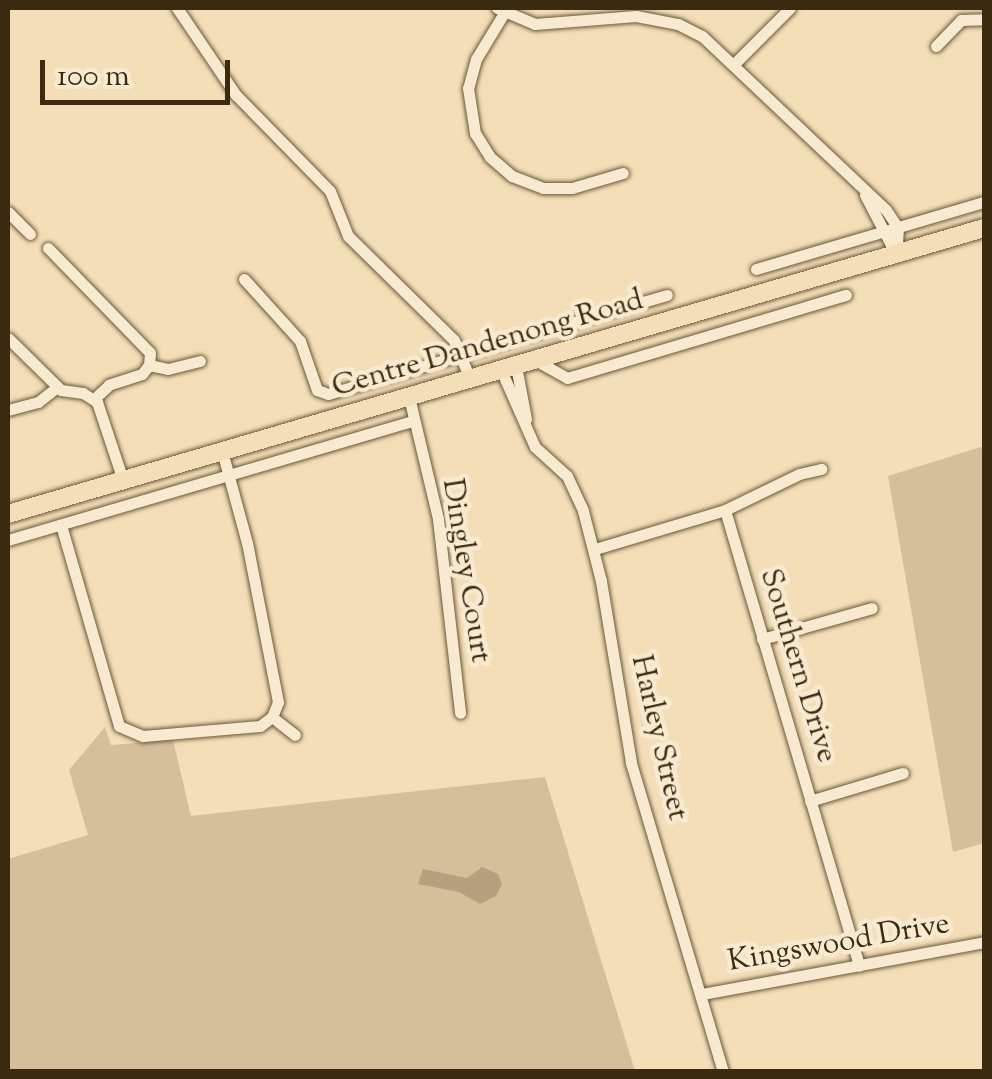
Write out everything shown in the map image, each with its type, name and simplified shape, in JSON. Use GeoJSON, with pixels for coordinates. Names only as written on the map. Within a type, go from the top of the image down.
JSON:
{"type":"FeatureCollection","features":[{"type":"Feature","properties":{"kind":"main road","name":"Centre Dandenong Road"},"geometry":{"type":"LineString","coordinates":[[8,514],[984,228]]}},
{"type":"Feature","properties":{"kind":"street"},"geometry":{"type":"LineString","coordinates":[[195,8],[181,12],[236,95],[330,191],[348,236],[448,334],[463,355],[470,379]]}},
{"type":"Feature","properties":{"kind":"street"},"geometry":{"type":"LineString","coordinates":[[734,64],[790,8]]}},
{"type":"Feature","properties":{"kind":"street"},"geometry":{"type":"LineString","coordinates":[[623,173],[572,188],[542,188],[512,176],[481,145],[471,119],[468,88],[476,59],[501,10],[551,26],[616,13],[678,24],[702,36],[886,210],[898,228],[896,254]]}},
{"type":"Feature","properties":{"kind":"street"},"geometry":{"type":"LineString","coordinates":[[936,46],[961,20],[984,19]]}},
{"type":"Feature","properties":{"kind":"street"},"geometry":{"type":"LineString","coordinates":[[863,192],[896,254]]}},
{"type":"Feature","properties":{"kind":"street"},"geometry":{"type":"LineString","coordinates":[[756,269],[984,202]]}},
{"type":"Feature","properties":{"kind":"street"},"geometry":{"type":"LineString","coordinates":[[8,212],[30,234]]}},
{"type":"Feature","properties":{"kind":"street"},"geometry":{"type":"LineString","coordinates":[[48,248],[92,298],[144,343],[149,365]]}},
{"type":"Feature","properties":{"kind":"street"},"geometry":{"type":"LineString","coordinates":[[815,278],[822,302]]}},
{"type":"Feature","properties":{"kind":"street","name":"Centre Dandenong Road"},"geometry":{"type":"LineString","coordinates":[[244,279],[300,341],[317,390],[328,394],[667,295]]}},
{"type":"Feature","properties":{"kind":"street"},"geometry":{"type":"LineString","coordinates":[[534,360],[567,378],[846,296]]}},
{"type":"Feature","properties":{"kind":"street"},"geometry":{"type":"LineString","coordinates":[[8,338],[57,387],[94,398],[103,412],[123,480]]}},
{"type":"Feature","properties":{"kind":"street"},"geometry":{"type":"LineString","coordinates":[[149,365],[168,369],[200,362]]}},
{"type":"Feature","properties":{"kind":"street"},"geometry":{"type":"LineString","coordinates":[[94,398],[109,385],[142,374],[149,365]]}},
{"type":"Feature","properties":{"kind":"street","name":"Harley Street"},"geometry":{"type":"LineString","coordinates":[[508,368],[535,447],[574,486],[595,548],[631,763],[723,1072]]}},
{"type":"Feature","properties":{"kind":"street"},"geometry":{"type":"LineString","coordinates":[[8,410],[38,402],[57,387]]}},
{"type":"Feature","properties":{"kind":"street","name":"Dingley Court"},"geometry":{"type":"LineString","coordinates":[[401,400],[416,437],[438,520],[460,713]]}},
{"type":"Feature","properties":{"kind":"street","name":"Centre Dandenong Road"},"geometry":{"type":"LineString","coordinates":[[8,540],[409,422]]}},
{"type":"Feature","properties":{"kind":"street"},"geometry":{"type":"LineString","coordinates":[[61,525],[119,726],[143,736],[255,727],[272,718],[278,702],[252,566],[222,452]]}},
{"type":"Feature","properties":{"kind":"street"},"geometry":{"type":"LineString","coordinates":[[595,548],[725,510],[821,468]]}},
{"type":"Feature","properties":{"kind":"street","name":"Southern Drive"},"geometry":{"type":"LineString","coordinates":[[725,510],[859,966]]}},
{"type":"Feature","properties":{"kind":"street"},"geometry":{"type":"LineString","coordinates":[[762,639],[872,608]]}},
{"type":"Feature","properties":{"kind":"street"},"geometry":{"type":"LineString","coordinates":[[272,718],[295,735]]}},
{"type":"Feature","properties":{"kind":"street"},"geometry":{"type":"LineString","coordinates":[[810,800],[904,774]]}},
{"type":"Feature","properties":{"kind":"street","name":"Kingswood Drive"},"geometry":{"type":"LineString","coordinates":[[702,994],[984,942]]}},
{"type":"Feature","properties":{"kind":"shaded area"},"geometry":{"type":"Polygon","coordinates":[[[984,446],[984,843],[953,852],[888,476],[984,446]]]}},
{"type":"Feature","properties":{"kind":"shaded area"},"geometry":{"type":"Polygon","coordinates":[[[105,727],[111,745],[173,740],[191,816],[545,777],[635,1071],[8,1072],[8,859],[88,835],[69,770],[105,727]]]}},
{"type":"Feature","properties":{"kind":"shaded area"},"geometry":{"type":"Polygon","coordinates":[[[482,867],[498,874],[502,884],[496,896],[480,904],[459,892],[418,884],[423,869],[467,878],[482,867]]]}}]}
